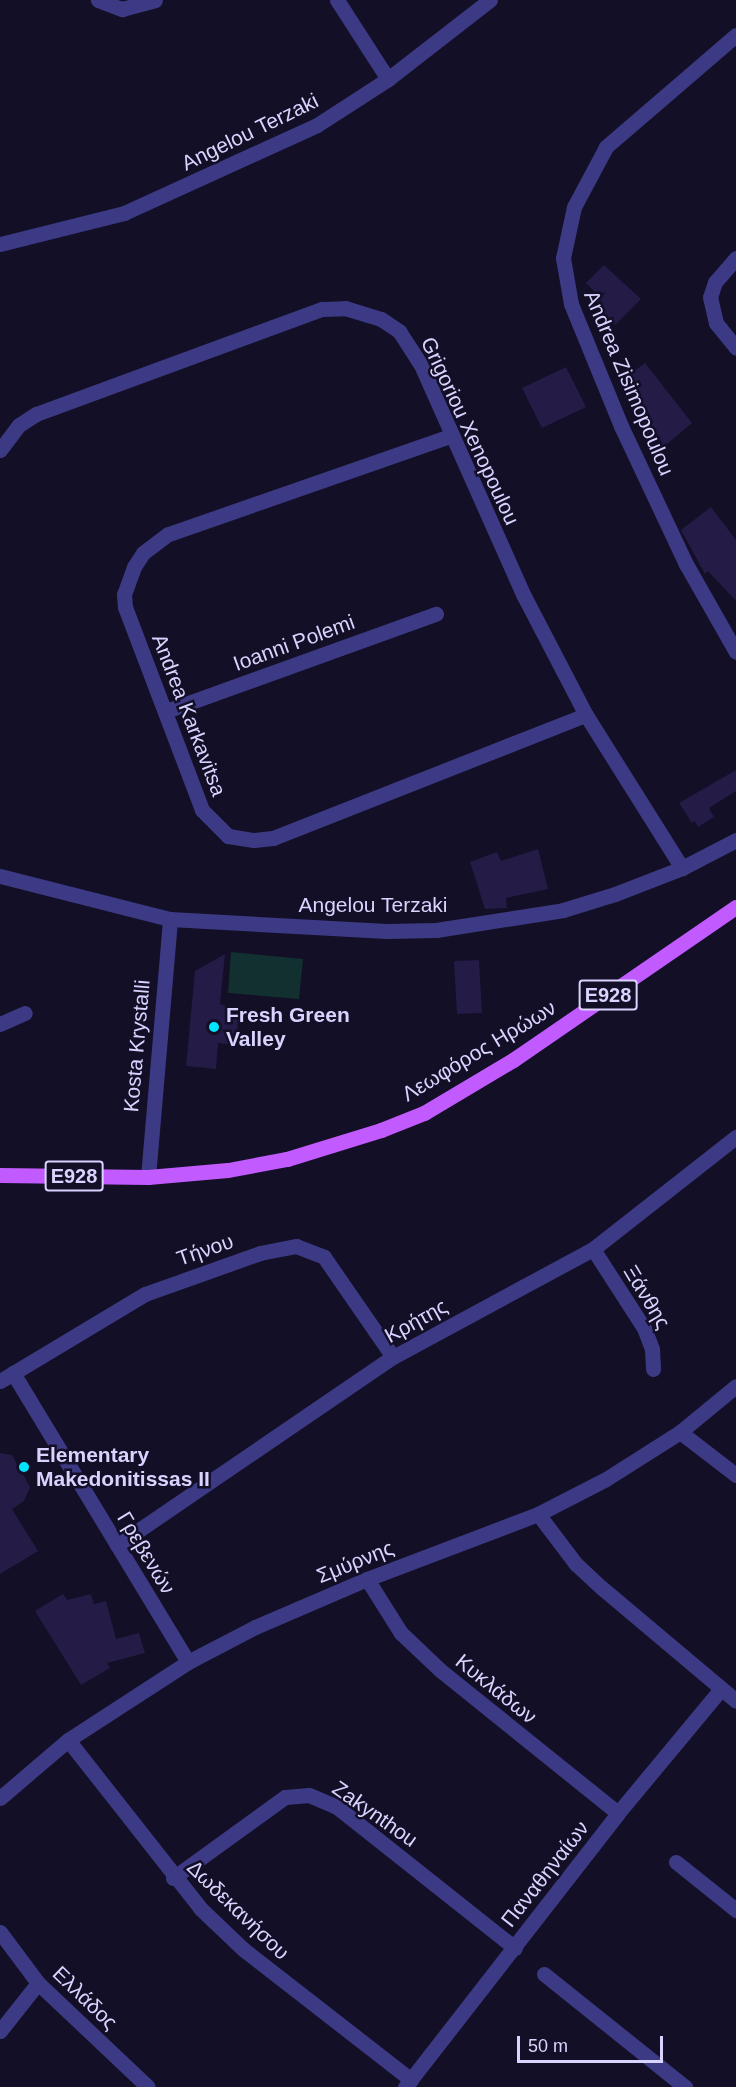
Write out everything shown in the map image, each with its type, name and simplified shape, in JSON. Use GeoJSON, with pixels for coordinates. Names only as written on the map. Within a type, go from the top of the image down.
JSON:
{"type":"FeatureCollection","features":[{"type":"Feature","properties":{"kind":"main road","name":"Λεωφόρος Ηρώων"},"geometry":{"type":"LineString","coordinates":[[0,1175],[148,1177],[228,1170],[287,1159],[339,1145],[424,1113],[513,1060],[736,907]]}},
{"type":"Feature","properties":{"kind":"street"},"geometry":{"type":"LineString","coordinates":[[98,0],[122,9],[155,0]]}},
{"type":"Feature","properties":{"kind":"street"},"geometry":{"type":"LineString","coordinates":[[337,0],[388,79]]}},
{"type":"Feature","properties":{"kind":"street","name":"Angelou Terzaki"},"geometry":{"type":"LineString","coordinates":[[0,243],[135,209],[317,125],[388,79],[490,0]]}},
{"type":"Feature","properties":{"kind":"street","name":"Andrea Zisimopoulou"},"geometry":{"type":"LineString","coordinates":[[736,35],[606,147],[574,207],[563,258],[571,304],[621,426],[686,564],[730,630],[736,652]]}},
{"type":"Feature","properties":{"kind":"street"},"geometry":{"type":"LineString","coordinates":[[736,258],[722,272],[710,297],[716,323],[736,348]]}},
{"type":"Feature","properties":{"kind":"street","name":"Grigoriou Xenopoulou"},"geometry":{"type":"LineString","coordinates":[[0,450],[19,425],[36,414],[322,309],[345,308],[366,312],[399,332],[421,365],[450,436],[524,596],[586,715],[682,868]]}},
{"type":"Feature","properties":{"kind":"street","name":"Andrea Karkavitsa"},"geometry":{"type":"LineString","coordinates":[[450,436],[168,534],[144,552],[127,582],[125,607],[207,819],[228,836],[254,840],[273,838],[586,715]]}},
{"type":"Feature","properties":{"kind":"street","name":"Ioanni Polemi"},"geometry":{"type":"LineString","coordinates":[[166,711],[436,614]]}},
{"type":"Feature","properties":{"kind":"street","name":"Angelou Terzaki"},"geometry":{"type":"LineString","coordinates":[[0,876],[170,919],[387,931],[435,930],[563,910],[682,868],[736,840]]}},
{"type":"Feature","properties":{"kind":"street","name":"Kosta Krystalli"},"geometry":{"type":"LineString","coordinates":[[148,1177],[170,919]]}},
{"type":"Feature","properties":{"kind":"street"},"geometry":{"type":"LineString","coordinates":[[0,1024],[25,1013]]}},
{"type":"Feature","properties":{"kind":"street","name":"Κρήτης"},"geometry":{"type":"LineString","coordinates":[[117,1545],[393,1357],[593,1249],[736,1137]]}},
{"type":"Feature","properties":{"kind":"street","name":"Τήνου"},"geometry":{"type":"LineString","coordinates":[[6,1377],[145,1294],[260,1252],[296,1246],[324,1257],[393,1357]]}},
{"type":"Feature","properties":{"kind":"street","name":"Ξάνθης"},"geometry":{"type":"LineString","coordinates":[[593,1249],[644,1328],[652,1349],[653,1370]]}},
{"type":"Feature","properties":{"kind":"street","name":"Γρεβενών"},"geometry":{"type":"LineString","coordinates":[[6,1377],[117,1545],[188,1662]]}},
{"type":"Feature","properties":{"kind":"street","name":"Σμύρνης"},"geometry":{"type":"LineString","coordinates":[[0,1798],[68,1740],[188,1662],[367,1579],[538,1514],[606,1479],[680,1432],[736,1386]]}},
{"type":"Feature","properties":{"kind":"street"},"geometry":{"type":"LineString","coordinates":[[680,1432],[736,1475]]}},
{"type":"Feature","properties":{"kind":"street"},"geometry":{"type":"LineString","coordinates":[[538,1514],[576,1564],[736,1701]]}},
{"type":"Feature","properties":{"kind":"street","name":"Κυκλάδων"},"geometry":{"type":"LineString","coordinates":[[367,1579],[401,1633],[440,1670],[618,1813]]}},
{"type":"Feature","properties":{"kind":"street","name":"Παναθηναίων"},"geometry":{"type":"LineString","coordinates":[[408,2084],[618,1813],[721,1689]]}},
{"type":"Feature","properties":{"kind":"street","name":"Δωδεκανήσου"},"geometry":{"type":"LineString","coordinates":[[68,1740],[173,1878],[243,1949],[408,2084]]}},
{"type":"Feature","properties":{"kind":"street","name":"Zakynthou"},"geometry":{"type":"LineString","coordinates":[[173,1878],[285,1797],[309,1795],[337,1807],[515,1948]]}},
{"type":"Feature","properties":{"kind":"street"},"geometry":{"type":"LineString","coordinates":[[676,1862],[736,1910]]}},
{"type":"Feature","properties":{"kind":"street","name":"Ελλάδος"},"geometry":{"type":"LineString","coordinates":[[0,1932],[38,1983],[148,2087]]}},
{"type":"Feature","properties":{"kind":"street"},"geometry":{"type":"LineString","coordinates":[[544,1974],[685,2087]]}},
{"type":"Feature","properties":{"kind":"street"},"geometry":{"type":"LineString","coordinates":[[0,2031],[38,1983]]}},
{"type":"Feature","properties":{"kind":"green space"},"geometry":{"type":"Polygon","coordinates":[[[231,952],[303,959],[299,999],[228,993],[231,952]]]}},
{"type":"Feature","properties":{"kind":"building"},"geometry":{"type":"Polygon","coordinates":[[[604,265],[641,299],[615,325],[587,298],[594,291],[586,283],[604,265]]]}},
{"type":"Feature","properties":{"kind":"building"},"geometry":{"type":"Polygon","coordinates":[[[645,363],[692,423],[660,450],[638,423],[644,418],[618,383],[645,363]]]}},
{"type":"Feature","properties":{"kind":"building"},"geometry":{"type":"Polygon","coordinates":[[[566,367],[586,407],[542,428],[522,388],[566,367]]]}},
{"type":"Feature","properties":{"kind":"building"},"geometry":{"type":"Polygon","coordinates":[[[711,507],[736,540],[736,601],[708,571],[705,574],[681,530],[711,507]]]}},
{"type":"Feature","properties":{"kind":"building"},"geometry":{"type":"Polygon","coordinates":[[[736,770],[736,791],[709,808],[714,817],[698,827],[695,821],[692,823],[679,803],[736,770]]]}},
{"type":"Feature","properties":{"kind":"building"},"geometry":{"type":"Polygon","coordinates":[[[538,849],[548,889],[506,898],[507,908],[485,909],[470,862],[497,852],[501,861],[538,849]]]}},
{"type":"Feature","properties":{"kind":"building","name":"Fresh Green Valley"},"geometry":{"type":"Polygon","coordinates":[[[225,954],[220,1004],[239,1011],[236,1045],[218,1043],[216,1069],[186,1066],[195,971],[225,954]]]}},
{"type":"Feature","properties":{"kind":"building"},"geometry":{"type":"Polygon","coordinates":[[[479,960],[482,1013],[457,1014],[454,961],[479,960]]]}},
{"type":"Feature","properties":{"kind":"building"},"geometry":{"type":"Polygon","coordinates":[[[0,1453],[12,1455],[30,1487],[24,1501],[12,1509],[38,1551],[0,1574],[0,1453]]]}},
{"type":"Feature","properties":{"kind":"building"},"geometry":{"type":"Polygon","coordinates":[[[63,1594],[67,1600],[91,1594],[94,1604],[106,1601],[116,1639],[139,1633],[145,1653],[107,1663],[110,1668],[81,1685],[35,1611],[63,1594]]]}},
{"type":"Feature","properties":{"kind":"place","name":"Fresh Green Valley"},"geometry":{"type":"Point","coordinates":[214,1027]}},
{"type":"Feature","properties":{"kind":"place","name":"Elementary Makedonitissas II"},"geometry":{"type":"Point","coordinates":[24,1467]}}]}
